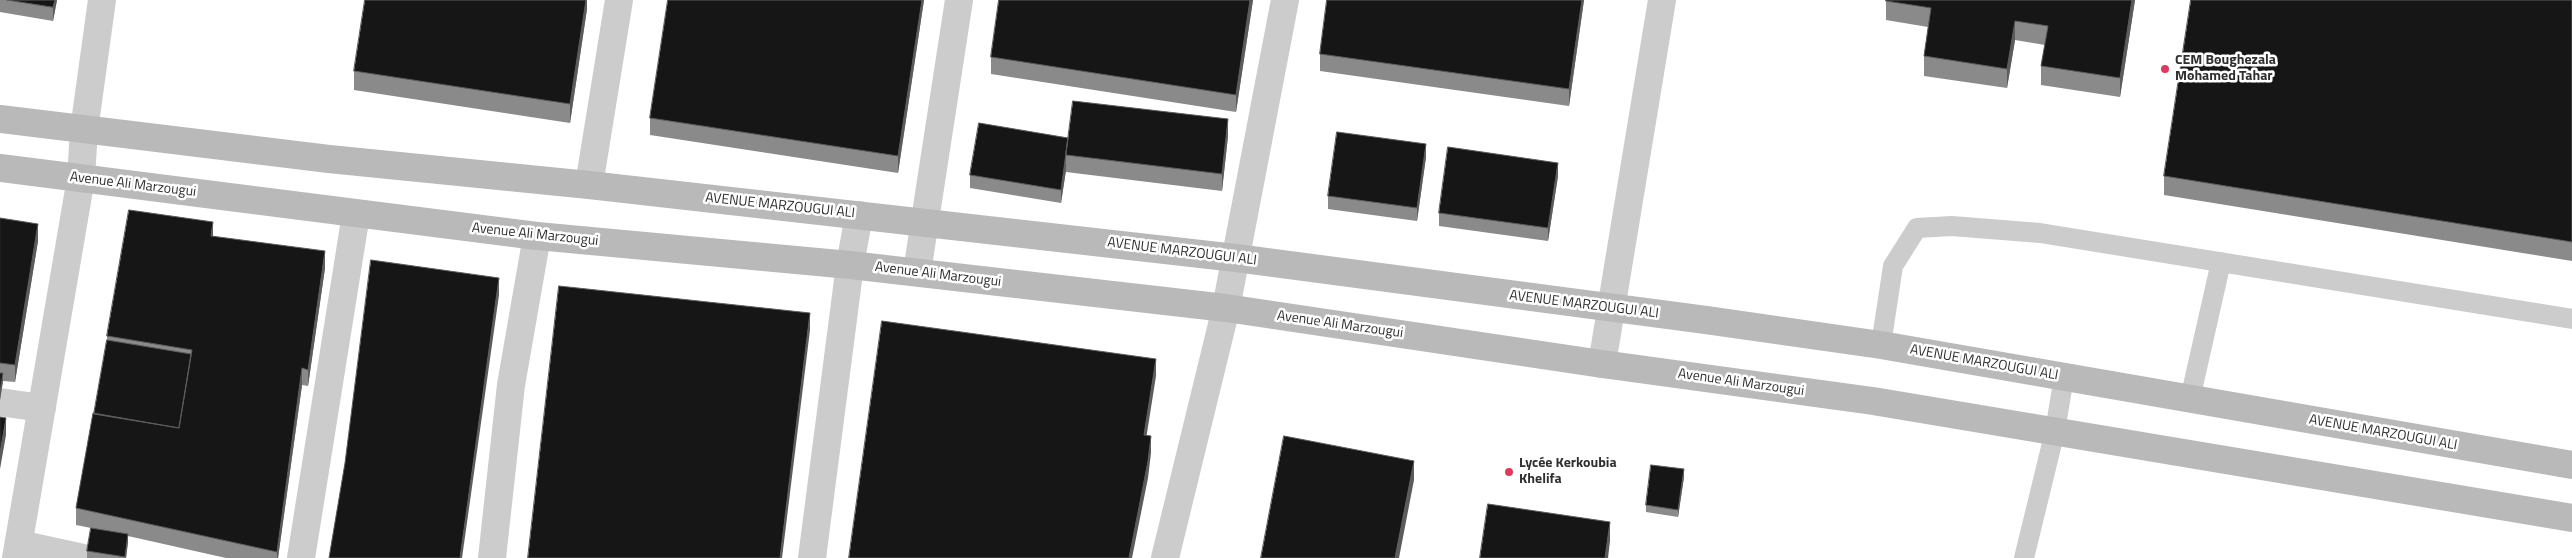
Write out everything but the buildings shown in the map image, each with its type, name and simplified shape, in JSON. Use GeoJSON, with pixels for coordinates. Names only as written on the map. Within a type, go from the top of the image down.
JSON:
{"type":"FeatureCollection","features":[{"type":"Feature","properties":{"kind":"main road"},"geometry":{"type":"LineString","coordinates":[[0,119],[329,159],[590,185]]}},
{"type":"Feature","properties":{"kind":"main road","name":"Avenue Ali Marzougui"},"geometry":{"type":"LineString","coordinates":[[0,168],[538,236],[850,265],[1226,308],[1602,364],[1874,401],[2054,431]]}},
{"type":"Feature","properties":{"kind":"main road","name":"AVENUE MARZOUGUI ALI"},"geometry":{"type":"LineString","coordinates":[[590,185],[1236,258],[1881,345],[2572,465]]}},
{"type":"Feature","properties":{"kind":"main road"},"geometry":{"type":"LineString","coordinates":[[2054,431],[2572,518]]}},
{"type":"Feature","properties":{"kind":"street"},"geometry":{"type":"LineString","coordinates":[[83,558],[17,551],[82,178],[84,130],[102,0]]}},
{"type":"Feature","properties":{"kind":"street"},"geometry":{"type":"LineString","coordinates":[[590,185],[620,0]]}},
{"type":"Feature","properties":{"kind":"street"},"geometry":{"type":"LineString","coordinates":[[916,272],[960,0]]}},
{"type":"Feature","properties":{"kind":"street"},"geometry":{"type":"LineString","coordinates":[[1165,558],[1226,308],[1285,0]]}},
{"type":"Feature","properties":{"kind":"street"},"geometry":{"type":"LineString","coordinates":[[1602,364],[1662,0]]}},
{"type":"Feature","properties":{"kind":"street"},"geometry":{"type":"LineString","coordinates":[[301,558],[356,214]]}},
{"type":"Feature","properties":{"kind":"street"},"geometry":{"type":"LineString","coordinates":[[812,558],[850,265],[859,215]]}},
{"type":"Feature","properties":{"kind":"street"},"geometry":{"type":"LineString","coordinates":[[492,558],[512,385],[538,236]]}},
{"type":"Feature","properties":{"kind":"street"},"geometry":{"type":"LineString","coordinates":[[0,402],[42,408]]}},
{"type":"Feature","properties":{"kind":"lane"},"geometry":{"type":"LineString","coordinates":[[1881,345],[1893,266],[1917,228],[1952,226],[2040,233],[2572,319]]}},
{"type":"Feature","properties":{"kind":"lane"},"geometry":{"type":"LineString","coordinates":[[2190,399],[2221,262]]}},
{"type":"Feature","properties":{"kind":"lane"},"geometry":{"type":"LineString","coordinates":[[2024,558],[2054,431],[2064,377]]}},
{"type":"Feature","properties":{"kind":"place","name":"CEM Boughezala Mohamed Tahar"},"geometry":{"type":"Point","coordinates":[2165,69]}},
{"type":"Feature","properties":{"kind":"place","name":"Lycée Kerkoubia Khelifa"},"geometry":{"type":"Point","coordinates":[1509,472]}}]}
